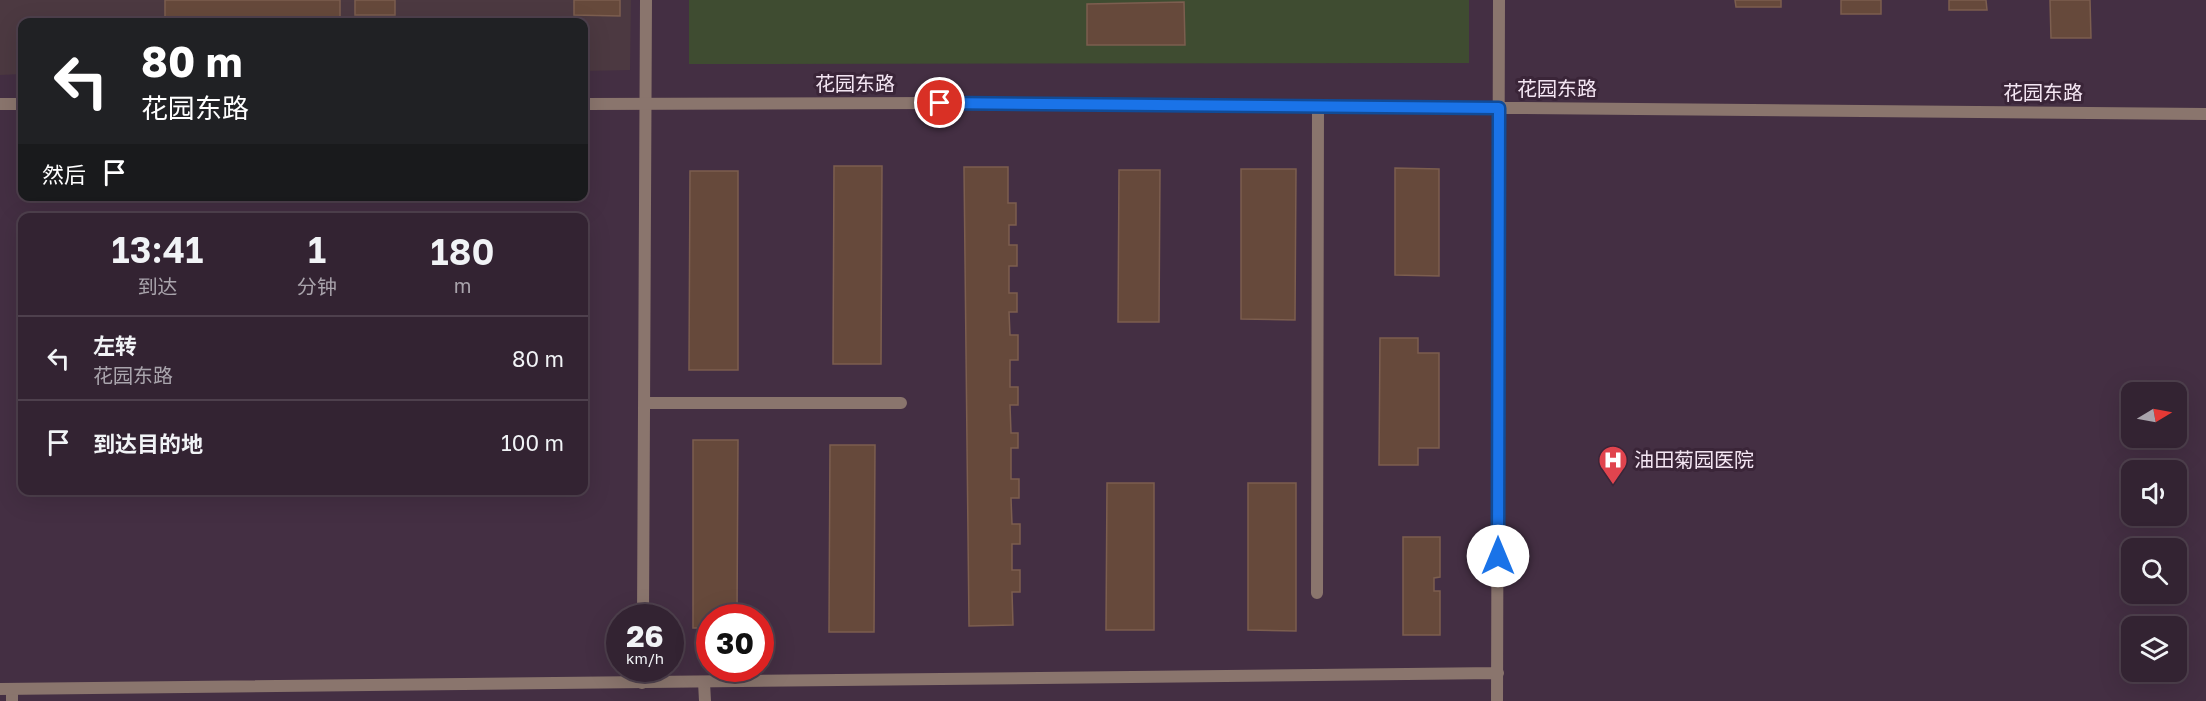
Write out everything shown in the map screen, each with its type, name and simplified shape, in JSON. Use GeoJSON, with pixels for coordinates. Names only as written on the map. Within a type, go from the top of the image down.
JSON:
{"type":"FeatureCollection","features":[{"type":"Feature","properties":{"kind":"street"},"geometry":{"type":"LineString","coordinates":[[643,604],[646,0]]}},
{"type":"Feature","properties":{"kind":"street"},"geometry":{"type":"LineString","coordinates":[[1497,701],[1499,0]]}},
{"type":"Feature","properties":{"kind":"street","name":"花园东路"},"geometry":{"type":"LineString","coordinates":[[588,104],[940,103],[2206,114]]}},
{"type":"Feature","properties":{"kind":"street"},"geometry":{"type":"LineString","coordinates":[[0,104],[18,104]]}},
{"type":"Feature","properties":{"kind":"street"},"geometry":{"type":"LineString","coordinates":[[1317,593],[1318,106]]}},
{"type":"Feature","properties":{"kind":"street"},"geometry":{"type":"LineString","coordinates":[[644,403],[901,403]]}},
{"type":"Feature","properties":{"kind":"street"},"geometry":{"type":"LineString","coordinates":[[774,681],[1498,673]]}},
{"type":"Feature","properties":{"kind":"street"},"geometry":{"type":"LineString","coordinates":[[8,693],[704,682],[705,701]]}},
{"type":"Feature","properties":{"kind":"shaded area"},"geometry":{"type":"Polygon","coordinates":[[[0,0],[631,0],[630,70],[588,71],[588,18],[18,18],[18,74],[0,75],[0,0]]]}},
{"type":"Feature","properties":{"kind":"green space"},"geometry":{"type":"Polygon","coordinates":[[[689,0],[1469,0],[1469,63],[689,64],[689,0]]]}},
{"type":"Feature","properties":{"kind":"building"},"geometry":{"type":"Polygon","coordinates":[[[165,0],[340,0],[340,18],[165,18],[165,0]]]}},
{"type":"Feature","properties":{"kind":"building"},"geometry":{"type":"Polygon","coordinates":[[[355,0],[395,0],[395,15],[355,15],[355,0]]]}},
{"type":"Feature","properties":{"kind":"building"},"geometry":{"type":"Polygon","coordinates":[[[574,0],[620,0],[620,16],[574,15],[574,0]]]}},
{"type":"Feature","properties":{"kind":"building"},"geometry":{"type":"Polygon","coordinates":[[[1735,0],[1781,0],[1781,7],[1736,7],[1735,0]]]}},
{"type":"Feature","properties":{"kind":"building"},"geometry":{"type":"Polygon","coordinates":[[[1841,0],[1881,0],[1881,14],[1841,14],[1841,0]]]}},
{"type":"Feature","properties":{"kind":"building"},"geometry":{"type":"Polygon","coordinates":[[[1949,0],[1986,0],[1987,10],[1949,10],[1949,0]]]}},
{"type":"Feature","properties":{"kind":"building"},"geometry":{"type":"Polygon","coordinates":[[[2050,0],[2090,0],[2091,38],[2051,38],[2050,0]]]}},
{"type":"Feature","properties":{"kind":"building"},"geometry":{"type":"Polygon","coordinates":[[[1184,2],[1185,45],[1087,45],[1087,4],[1184,2]]]}},
{"type":"Feature","properties":{"kind":"building"},"geometry":{"type":"Polygon","coordinates":[[[834,166],[882,166],[881,364],[833,364],[834,166]]]}},
{"type":"Feature","properties":{"kind":"building"},"geometry":{"type":"Polygon","coordinates":[[[964,167],[1008,167],[1008,203],[1016,203],[1016,225],[1009,225],[1009,245],[1017,245],[1017,266],[1009,266],[1009,293],[1017,293],[1017,312],[1009,312],[1010,335],[1018,335],[1018,360],[1010,360],[1010,387],[1018,387],[1018,405],[1010,405],[1011,433],[1018,433],[1018,448],[1011,448],[1011,479],[1019,479],[1019,498],[1011,498],[1012,524],[1020,524],[1020,544],[1012,544],[1012,570],[1020,570],[1020,592],[1012,592],[1013,625],[969,626],[964,167]]]}},
{"type":"Feature","properties":{"kind":"building"},"geometry":{"type":"Polygon","coordinates":[[[1395,168],[1439,169],[1439,276],[1395,275],[1395,168]]]}},
{"type":"Feature","properties":{"kind":"building"},"geometry":{"type":"Polygon","coordinates":[[[1241,169],[1296,169],[1295,320],[1241,319],[1241,169]]]}},
{"type":"Feature","properties":{"kind":"building"},"geometry":{"type":"Polygon","coordinates":[[[1119,170],[1160,170],[1159,322],[1118,322],[1119,170]]]}},
{"type":"Feature","properties":{"kind":"building"},"geometry":{"type":"Polygon","coordinates":[[[690,171],[738,171],[738,370],[689,370],[690,171]]]}},
{"type":"Feature","properties":{"kind":"building"},"geometry":{"type":"Polygon","coordinates":[[[1380,338],[1418,338],[1418,353],[1439,353],[1439,448],[1418,448],[1418,465],[1379,465],[1380,338]]]}},
{"type":"Feature","properties":{"kind":"building"},"geometry":{"type":"Polygon","coordinates":[[[693,440],[738,440],[737,604],[696,604],[696,628],[693,628],[693,440]]]}},
{"type":"Feature","properties":{"kind":"building"},"geometry":{"type":"Polygon","coordinates":[[[830,445],[875,445],[874,632],[829,632],[830,445]]]}},
{"type":"Feature","properties":{"kind":"building"},"geometry":{"type":"Polygon","coordinates":[[[1107,483],[1154,483],[1154,630],[1106,630],[1107,483]]]}},
{"type":"Feature","properties":{"kind":"building"},"geometry":{"type":"Polygon","coordinates":[[[1248,483],[1296,483],[1296,631],[1248,630],[1248,483]]]}},
{"type":"Feature","properties":{"kind":"building"},"geometry":{"type":"Polygon","coordinates":[[[1403,537],[1440,537],[1440,577],[1434,578],[1434,591],[1440,591],[1440,635],[1403,635],[1403,537]]]}},
{"type":"Feature","properties":{"kind":"place","name":"油田菊园医院"},"geometry":{"type":"Point","coordinates":[1613,486]}},
{"type":"Feature","properties":{"kind":"route"},"geometry":{"type":"LineString","coordinates":[[940,103],[1499,108],[1498,556]]}}]}
